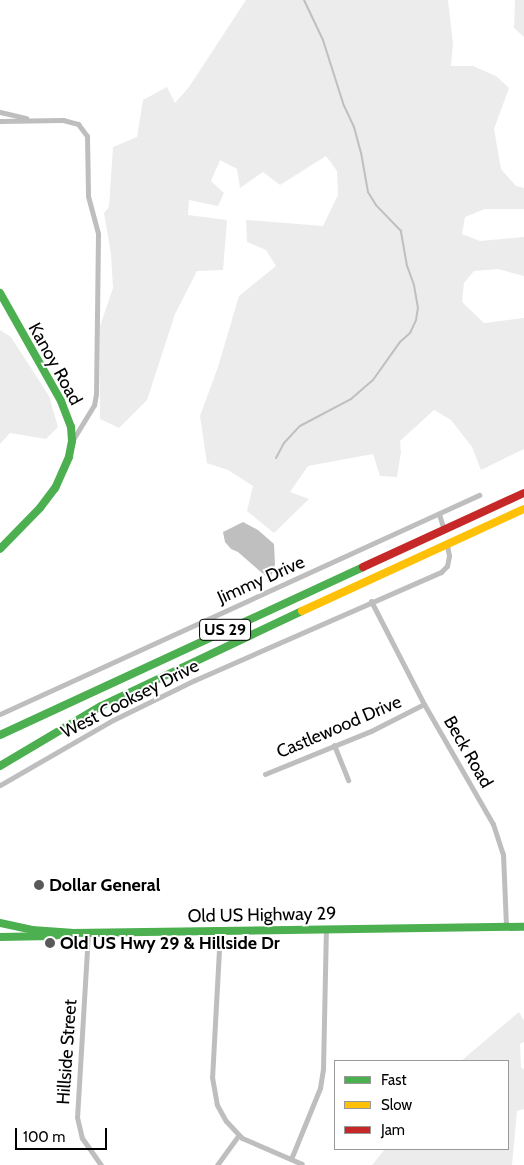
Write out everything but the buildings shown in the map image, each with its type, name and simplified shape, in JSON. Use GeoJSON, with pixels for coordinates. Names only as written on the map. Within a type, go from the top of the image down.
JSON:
{"type":"FeatureCollection","features":[{"type":"Feature","properties":{"kind":"main road","name":"Kanoy Road"},"geometry":{"type":"LineString","coordinates":[[0,293],[62,401],[71,427],[72,441],[69,457],[55,488],[40,508],[0,549]]}},
{"type":"Feature","properties":{"kind":"main road","name":"US 29"},"geometry":{"type":"LineString","coordinates":[[0,735],[524,493]]}},
{"type":"Feature","properties":{"kind":"main road","name":"US 29"},"geometry":{"type":"LineString","coordinates":[[0,766],[110,702],[194,660],[524,509]]}},
{"type":"Feature","properties":{"kind":"main road"},"geometry":{"type":"LineString","coordinates":[[0,923],[32,930],[71,933]]}},
{"type":"Feature","properties":{"kind":"main road","name":"Old US Highway 29"},"geometry":{"type":"LineString","coordinates":[[0,937],[52,936],[71,933],[524,927]]}},
{"type":"Feature","properties":{"kind":"street"},"geometry":{"type":"LineString","coordinates":[[0,112],[34,120]]}},
{"type":"Feature","properties":{"kind":"street"},"geometry":{"type":"LineString","coordinates":[[0,121],[51,119],[78,124],[83,128],[88,143],[88,196],[98,234],[96,394],[94,405],[72,441]]}},
{"type":"Feature","properties":{"kind":"street","name":"Jimmy Drive"},"geometry":{"type":"LineString","coordinates":[[0,714],[479,495]]}},
{"type":"Feature","properties":{"kind":"street"},"geometry":{"type":"LineString","coordinates":[[439,514],[444,530]]}},
{"type":"Feature","properties":{"kind":"street","name":"West Cooksey Drive"},"geometry":{"type":"LineString","coordinates":[[0,785],[122,716],[196,680],[371,601],[441,572],[447,566],[449,556],[447,545]]}},
{"type":"Feature","properties":{"kind":"street","name":"Beck Road"},"geometry":{"type":"LineString","coordinates":[[371,601],[424,704],[494,824],[503,854],[506,926]]}},
{"type":"Feature","properties":{"kind":"street","name":"Castlewood Drive"},"geometry":{"type":"LineString","coordinates":[[265,774],[371,731],[424,704]]}},
{"type":"Feature","properties":{"kind":"street"},"geometry":{"type":"LineString","coordinates":[[334,746],[348,780]]}},
{"type":"Feature","properties":{"kind":"street"},"geometry":{"type":"LineString","coordinates":[[291,1159],[320,1088],[323,1069],[326,929]]}},
{"type":"Feature","properties":{"kind":"street"},"geometry":{"type":"LineString","coordinates":[[220,931],[212,1077],[217,1105],[226,1121],[239,1135],[302,1164]]}},
{"type":"Feature","properties":{"kind":"street","name":"Hillside Street"},"geometry":{"type":"LineString","coordinates":[[88,933],[77,1117],[82,1138],[101,1165]]}},
{"type":"Feature","properties":{"kind":"street"},"geometry":{"type":"LineString","coordinates":[[217,1165],[239,1135]]}},
{"type":"Feature","properties":{"kind":"shaded area"},"geometry":{"type":"Polygon","coordinates":[[[246,0],[448,0],[453,44],[451,66],[473,66],[496,76],[509,88],[494,129],[501,169],[516,186],[524,188],[524,209],[485,209],[465,217],[462,234],[480,241],[524,237],[524,276],[498,269],[474,271],[464,283],[462,302],[484,323],[524,318],[524,449],[481,470],[472,447],[451,420],[434,410],[400,441],[401,452],[397,477],[380,476],[373,454],[308,466],[290,492],[309,499],[274,533],[247,511],[253,486],[228,470],[207,463],[200,416],[218,367],[239,296],[276,266],[266,250],[247,242],[246,220],[323,226],[338,195],[337,171],[326,156],[280,185],[263,172],[240,188],[237,169],[220,160],[211,181],[224,193],[218,206],[189,200],[188,215],[227,220],[223,270],[197,271],[175,314],[147,400],[119,428],[100,419],[100,326],[113,288],[111,254],[104,213],[109,207],[113,147],[137,137],[143,100],[167,87],[175,103],[189,87],[246,0]]]}},
{"type":"Feature","properties":{"kind":"shaded area"},"geometry":{"type":"Polygon","coordinates":[[[515,0],[524,0],[524,37],[514,28],[515,0]]]}},
{"type":"Feature","properties":{"kind":"shaded area"},"geometry":{"type":"Polygon","coordinates":[[[0,330],[11,337],[49,396],[58,427],[46,439],[10,433],[0,444],[0,330]]]}},
{"type":"Feature","properties":{"kind":"shaded area"},"geometry":{"type":"Polygon","coordinates":[[[243,522],[258,530],[274,544],[275,564],[270,580],[225,542],[223,532],[243,522]]]}},
{"type":"Feature","properties":{"kind":"shaded area"},"geometry":{"type":"Polygon","coordinates":[[[519,1012],[524,1021],[524,1042],[520,1044],[521,1068],[524,1069],[524,1109],[517,1111],[512,1165],[372,1165],[384,1150],[509,1150],[509,1060],[462,1060],[519,1012]]]}},
{"type":"Feature","properties":{"kind":"waterway"},"geometry":{"type":"LineString","coordinates":[[276,458],[284,443],[300,426],[351,399],[373,380],[400,342],[410,333],[416,320],[418,308],[414,285],[407,266],[401,231],[376,205],[368,192],[354,127],[344,106],[323,40],[304,0]]}},
{"type":"Feature","properties":{"kind":"traffic: fast"},"geometry":{"type":"LineString","coordinates":[[0,293],[61,401],[71,427],[72,441],[69,457],[55,488],[40,508],[0,549]]}},
{"type":"Feature","properties":{"kind":"traffic: fast"},"geometry":{"type":"LineString","coordinates":[[0,735],[363,567]]}},
{"type":"Feature","properties":{"kind":"traffic: fast"},"geometry":{"type":"LineString","coordinates":[[0,766],[101,706],[302,611]]}},
{"type":"Feature","properties":{"kind":"traffic: fast"},"geometry":{"type":"LineString","coordinates":[[0,923],[32,930],[71,933]]}},
{"type":"Feature","properties":{"kind":"traffic: fast"},"geometry":{"type":"LineString","coordinates":[[0,937],[52,936],[71,933],[524,927]]}},
{"type":"Feature","properties":{"kind":"traffic: slow"},"geometry":{"type":"LineString","coordinates":[[302,611],[524,509]]}},
{"type":"Feature","properties":{"kind":"traffic: jam"},"geometry":{"type":"LineString","coordinates":[[363,567],[524,493]]}},
{"type":"Feature","properties":{"kind":"place","name":"Dollar General"},"geometry":{"type":"Point","coordinates":[39,885]}},
{"type":"Feature","properties":{"kind":"place","name":"Old US Hwy 29 & Hillside Dr"},"geometry":{"type":"Point","coordinates":[50,943]}}]}
